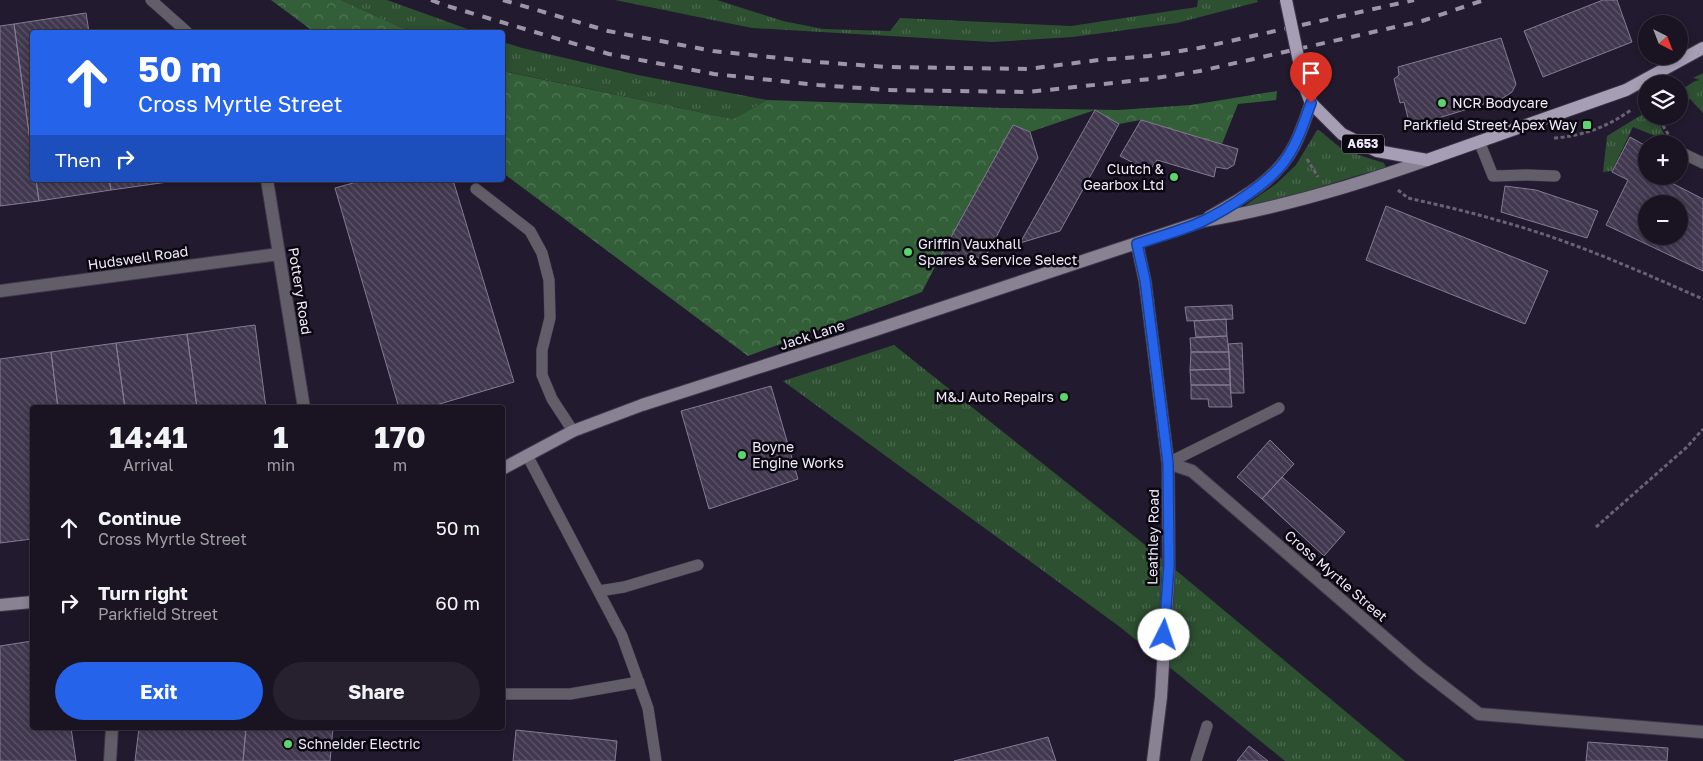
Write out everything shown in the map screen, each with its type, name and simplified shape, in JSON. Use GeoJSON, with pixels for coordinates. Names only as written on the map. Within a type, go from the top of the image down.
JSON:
{"type":"FeatureCollection","features":[{"type":"Feature","properties":{"kind":"main road","name":"A653"},"geometry":{"type":"LineString","coordinates":[[1286,0],[1304,85],[1311,103],[1342,134],[1377,151],[1427,160],[1626,90],[1703,48]]}},
{"type":"Feature","properties":{"kind":"street"},"geometry":{"type":"LineString","coordinates":[[1203,221],[1264,182],[1285,161],[1294,146],[1311,103]]}},
{"type":"Feature","properties":{"kind":"street"},"geometry":{"type":"LineString","coordinates":[[1203,221],[1255,212],[1379,177],[1427,160]]}},
{"type":"Feature","properties":{"kind":"street","name":"Pottery Road"},"geometry":{"type":"LineString","coordinates":[[267,182],[304,405]]}},
{"type":"Feature","properties":{"kind":"street","name":"Jack Lane"},"geometry":{"type":"LineString","coordinates":[[505,467],[573,431],[642,406],[1203,221]]}},
{"type":"Feature","properties":{"kind":"street"},"geometry":{"type":"LineString","coordinates":[[1137,244],[1145,280],[1168,463]]}},
{"type":"Feature","properties":{"kind":"street","name":"Hudswell Road"},"geometry":{"type":"LineString","coordinates":[[0,291],[279,254]]}},
{"type":"Feature","properties":{"kind":"street","name":"Leathley Road"},"geometry":{"type":"LineString","coordinates":[[1153,761],[1161,697],[1169,565],[1168,463]]}},
{"type":"Feature","properties":{"kind":"street","name":"Cross Myrtle Street"},"geometry":{"type":"LineString","coordinates":[[1168,463],[1192,471],[1421,669],[1479,714],[1703,732]]}},
{"type":"Feature","properties":{"kind":"street"},"geometry":{"type":"LineString","coordinates":[[0,605],[30,602]]}},
{"type":"Feature","properties":{"kind":"street"},"geometry":{"type":"LineString","coordinates":[[110,761],[112,730]]}},
{"type":"Feature","properties":{"kind":"lane"},"geometry":{"type":"LineString","coordinates":[[150,0],[185,30]]}},
{"type":"Feature","properties":{"kind":"lane"},"geometry":{"type":"LineString","coordinates":[[1479,142],[1493,176],[1555,176]]}},
{"type":"Feature","properties":{"kind":"lane"},"geometry":{"type":"LineString","coordinates":[[1688,154],[1703,163]]}},
{"type":"Feature","properties":{"kind":"lane"},"geometry":{"type":"LineString","coordinates":[[476,189],[530,231],[542,254],[549,280],[550,318],[542,350],[542,375],[552,399],[573,431]]}},
{"type":"Feature","properties":{"kind":"lane"},"geometry":{"type":"LineString","coordinates":[[1168,463],[1279,408]]}},
{"type":"Feature","properties":{"kind":"lane"},"geometry":{"type":"LineString","coordinates":[[527,455],[622,636],[648,708],[656,761]]}},
{"type":"Feature","properties":{"kind":"lane"},"geometry":{"type":"LineString","coordinates":[[599,591],[624,587],[698,565]]}},
{"type":"Feature","properties":{"kind":"lane"},"geometry":{"type":"LineString","coordinates":[[505,694],[570,694],[639,682]]}},
{"type":"Feature","properties":{"kind":"lane"},"geometry":{"type":"LineString","coordinates":[[1196,761],[1207,726]]}},
{"type":"Feature","properties":{"kind":"path"},"geometry":{"type":"LineString","coordinates":[[1294,146],[1315,170],[1324,192]]}},
{"type":"Feature","properties":{"kind":"path"},"geometry":{"type":"LineString","coordinates":[[1379,177],[1408,198],[1502,221],[1560,240],[1703,299]]}},
{"type":"Feature","properties":{"kind":"path"},"geometry":{"type":"LineString","coordinates":[[1596,527],[1687,447],[1703,429]]}},
{"type":"Feature","properties":{"kind":"green space"},"geometry":{"type":"Polygon","coordinates":[[[271,0],[341,0],[407,30],[311,30],[271,0]]]}},
{"type":"Feature","properties":{"kind":"green space"},"geometry":{"type":"Polygon","coordinates":[[[341,0],[387,0],[470,30],[407,30],[341,0]]]}},
{"type":"Feature","properties":{"kind":"green space"},"geometry":{"type":"Polygon","coordinates":[[[615,0],[717,0],[783,21],[823,29],[890,31],[900,18],[1071,26],[1197,7],[1198,0],[1257,0],[1258,2],[1177,23],[1073,37],[992,42],[752,28],[615,0]]]}},
{"type":"Feature","properties":{"kind":"green space"},"geometry":{"type":"Polygon","coordinates":[[[505,43],[638,75],[767,100],[733,119],[505,71],[505,43]]]}},
{"type":"Feature","properties":{"kind":"green space"},"geometry":{"type":"Polygon","coordinates":[[[505,72],[733,119],[767,100],[1118,110],[1191,105],[1277,91],[1276,100],[1238,104],[1222,144],[1141,120],[1119,124],[1095,110],[1030,132],[1013,125],[922,292],[748,356],[505,174],[505,72]]]}},
{"type":"Feature","properties":{"kind":"green space"},"geometry":{"type":"Polygon","coordinates":[[[1703,73],[1703,113],[1690,99],[1688,101],[1688,85],[1700,80],[1693,78],[1703,73]]]}},
{"type":"Feature","properties":{"kind":"green space"},"geometry":{"type":"Polygon","coordinates":[[[1638,117],[1638,125],[1660,125],[1665,135],[1653,135],[1633,127],[1612,171],[1603,172],[1607,136],[1638,117]]]}},
{"type":"Feature","properties":{"kind":"green space"},"geometry":{"type":"Polygon","coordinates":[[[1317,130],[1343,150],[1384,163],[1386,168],[1264,205],[1244,208],[1276,184],[1296,165],[1317,130]]]}},
{"type":"Feature","properties":{"kind":"green space"},"geometry":{"type":"Polygon","coordinates":[[[894,345],[1154,552],[1405,761],[1285,761],[1120,627],[783,381],[894,345]]]}},
{"type":"Feature","properties":{"kind":"building"},"geometry":{"type":"Polygon","coordinates":[[[1603,0],[1617,0],[1632,42],[1543,77],[1524,31],[1603,0]]]}},
{"type":"Feature","properties":{"kind":"building"},"geometry":{"type":"Polygon","coordinates":[[[86,13],[89,30],[30,30],[30,140],[14,24],[86,13]]]}},
{"type":"Feature","properties":{"kind":"building"},"geometry":{"type":"Polygon","coordinates":[[[14,24],[30,140],[30,182],[36,182],[39,201],[0,206],[0,26],[14,24]]]}},
{"type":"Feature","properties":{"kind":"building"},"geometry":{"type":"Polygon","coordinates":[[[1501,38],[1516,84],[1512,92],[1503,98],[1413,126],[1413,122],[1409,122],[1404,102],[1400,103],[1394,79],[1399,75],[1398,67],[1501,38]]]}},
{"type":"Feature","properties":{"kind":"building"},"geometry":{"type":"Polygon","coordinates":[[[1095,110],[1119,124],[1060,231],[1020,243],[1095,110]]]}},
{"type":"Feature","properties":{"kind":"building"},"geometry":{"type":"Polygon","coordinates":[[[1141,120],[1238,149],[1234,165],[1227,169],[1216,167],[1214,177],[1157,160],[1149,171],[1120,156],[1141,120]]]}},
{"type":"Feature","properties":{"kind":"building"},"geometry":{"type":"Polygon","coordinates":[[[1013,125],[1030,132],[1038,158],[986,256],[953,265],[940,257],[1013,125]]]}},
{"type":"Feature","properties":{"kind":"building"},"geometry":{"type":"Polygon","coordinates":[[[1630,137],[1638,142],[1638,185],[1676,185],[1703,199],[1703,271],[1648,245],[1688,245],[1688,195],[1638,195],[1638,240],[1606,225],[1628,180],[1612,172],[1630,137]]]}},
{"type":"Feature","properties":{"kind":"building"},"geometry":{"type":"Polygon","coordinates":[[[36,182],[109,182],[111,190],[39,201],[36,182]]]}},
{"type":"Feature","properties":{"kind":"building"},"geometry":{"type":"Polygon","coordinates":[[[109,182],[168,182],[111,190],[109,182]]]}},
{"type":"Feature","properties":{"kind":"building"},"geometry":{"type":"Polygon","coordinates":[[[357,182],[454,182],[514,382],[436,405],[398,405],[335,188],[357,182]]]}},
{"type":"Feature","properties":{"kind":"building"},"geometry":{"type":"Polygon","coordinates":[[[1505,186],[1536,190],[1598,211],[1587,238],[1501,212],[1505,186]]]}},
{"type":"Feature","properties":{"kind":"building"},"geometry":{"type":"Polygon","coordinates":[[[1386,206],[1548,271],[1525,324],[1366,260],[1386,206]]]}},
{"type":"Feature","properties":{"kind":"building"},"geometry":{"type":"Polygon","coordinates":[[[1232,305],[1233,319],[1187,321],[1185,307],[1232,305]]]}},
{"type":"Feature","properties":{"kind":"building"},"geometry":{"type":"Polygon","coordinates":[[[1226,319],[1227,336],[1196,337],[1194,321],[1226,319]]]}},
{"type":"Feature","properties":{"kind":"building"},"geometry":{"type":"Polygon","coordinates":[[[255,325],[266,405],[197,405],[187,334],[255,325]]]}},
{"type":"Feature","properties":{"kind":"building"},"geometry":{"type":"Polygon","coordinates":[[[187,334],[197,405],[125,405],[116,343],[187,334]]]}},
{"type":"Feature","properties":{"kind":"building"},"geometry":{"type":"Polygon","coordinates":[[[1227,336],[1229,352],[1191,352],[1190,338],[1227,336]]]}},
{"type":"Feature","properties":{"kind":"building"},"geometry":{"type":"Polygon","coordinates":[[[116,343],[125,405],[58,405],[51,352],[116,343]]]}},
{"type":"Feature","properties":{"kind":"building"},"geometry":{"type":"Polygon","coordinates":[[[1242,343],[1244,393],[1231,393],[1228,344],[1242,343]]]}},
{"type":"Feature","properties":{"kind":"building"},"geometry":{"type":"Polygon","coordinates":[[[51,352],[58,405],[30,405],[30,539],[0,543],[0,359],[51,352]]]}},
{"type":"Feature","properties":{"kind":"building"},"geometry":{"type":"Polygon","coordinates":[[[1191,352],[1229,352],[1230,369],[1190,370],[1191,352]]]}},
{"type":"Feature","properties":{"kind":"building"},"geometry":{"type":"Polygon","coordinates":[[[1230,369],[1230,385],[1191,385],[1190,370],[1230,369]]]}},
{"type":"Feature","properties":{"kind":"building"},"geometry":{"type":"Polygon","coordinates":[[[1191,385],[1230,385],[1232,407],[1209,407],[1208,399],[1191,399],[1191,385]]]}},
{"type":"Feature","properties":{"kind":"building","name":"Boyne Engine Works"},"geometry":{"type":"Polygon","coordinates":[[[771,386],[798,479],[709,509],[681,411],[771,386]]]}},
{"type":"Feature","properties":{"kind":"building"},"geometry":{"type":"Polygon","coordinates":[[[1270,440],[1294,464],[1262,499],[1237,477],[1270,440]]]}},
{"type":"Feature","properties":{"kind":"building"},"geometry":{"type":"Polygon","coordinates":[[[1282,477],[1345,532],[1324,556],[1262,499],[1282,477]]]}},
{"type":"Feature","properties":{"kind":"building"},"geometry":{"type":"Polygon","coordinates":[[[30,641],[30,730],[71,730],[76,761],[0,761],[0,646],[30,641]]]}},
{"type":"Feature","properties":{"kind":"building"},"geometry":{"type":"Polygon","coordinates":[[[139,730],[246,730],[243,761],[135,761],[139,730]]]}},
{"type":"Feature","properties":{"kind":"building","name":"Schneider Electric"},"geometry":{"type":"Polygon","coordinates":[[[246,730],[333,730],[330,761],[243,761],[246,730]]]}},
{"type":"Feature","properties":{"kind":"building"},"geometry":{"type":"Polygon","coordinates":[[[516,730],[617,741],[615,761],[513,761],[516,730]]]}},
{"type":"Feature","properties":{"kind":"building"},"geometry":{"type":"Polygon","coordinates":[[[1048,737],[1056,761],[954,761],[1048,737]]]}},
{"type":"Feature","properties":{"kind":"building"},"geometry":{"type":"Polygon","coordinates":[[[1588,742],[1668,748],[1667,761],[1586,761],[1588,742]]]}},
{"type":"Feature","properties":{"kind":"building"},"geometry":{"type":"Polygon","coordinates":[[[1249,746],[1268,761],[1237,761],[1249,746]]]}},
{"type":"Feature","properties":{"kind":"railway"},"geometry":{"type":"LineString","coordinates":[[431,0],[609,54],[714,74],[888,90],[1028,92],[1150,79],[1200,71],[1422,21],[1484,0]]}},
{"type":"Feature","properties":{"kind":"railway"},"geometry":{"type":"LineString","coordinates":[[503,0],[608,31],[713,51],[887,67],[1027,69],[1149,56],[1199,48],[1414,0]]}},
{"type":"Feature","properties":{"kind":"place","name":"NCR Bodycare"},"geometry":{"type":"Point","coordinates":[1442,103]}},
{"type":"Feature","properties":{"kind":"place","name":"Parkfield Street Apex Way"},"geometry":{"type":"Point","coordinates":[1587,125]}},
{"type":"Feature","properties":{"kind":"place","name":"Clutch & Gearbox Ltd"},"geometry":{"type":"Point","coordinates":[1174,177]}},
{"type":"Feature","properties":{"kind":"place","name":"Griffin Vauxhall Spares & Service Select"},"geometry":{"type":"Point","coordinates":[908,252]}},
{"type":"Feature","properties":{"kind":"place","name":"M&J Auto Repairs"},"geometry":{"type":"Point","coordinates":[1064,397]}},
{"type":"Feature","properties":{"kind":"place","name":"Boyne Engine Works"},"geometry":{"type":"Point","coordinates":[742,455]}},
{"type":"Feature","properties":{"kind":"place","name":"Schneider Electric"},"geometry":{"type":"Point","coordinates":[288,744]}},
{"type":"Feature","properties":{"kind":"route"},"geometry":{"type":"LineString","coordinates":[[1164,635],[1169,565],[1168,463],[1145,280],[1137,244],[1203,221],[1264,182],[1275,173],[1294,146],[1311,103]]}}]}
